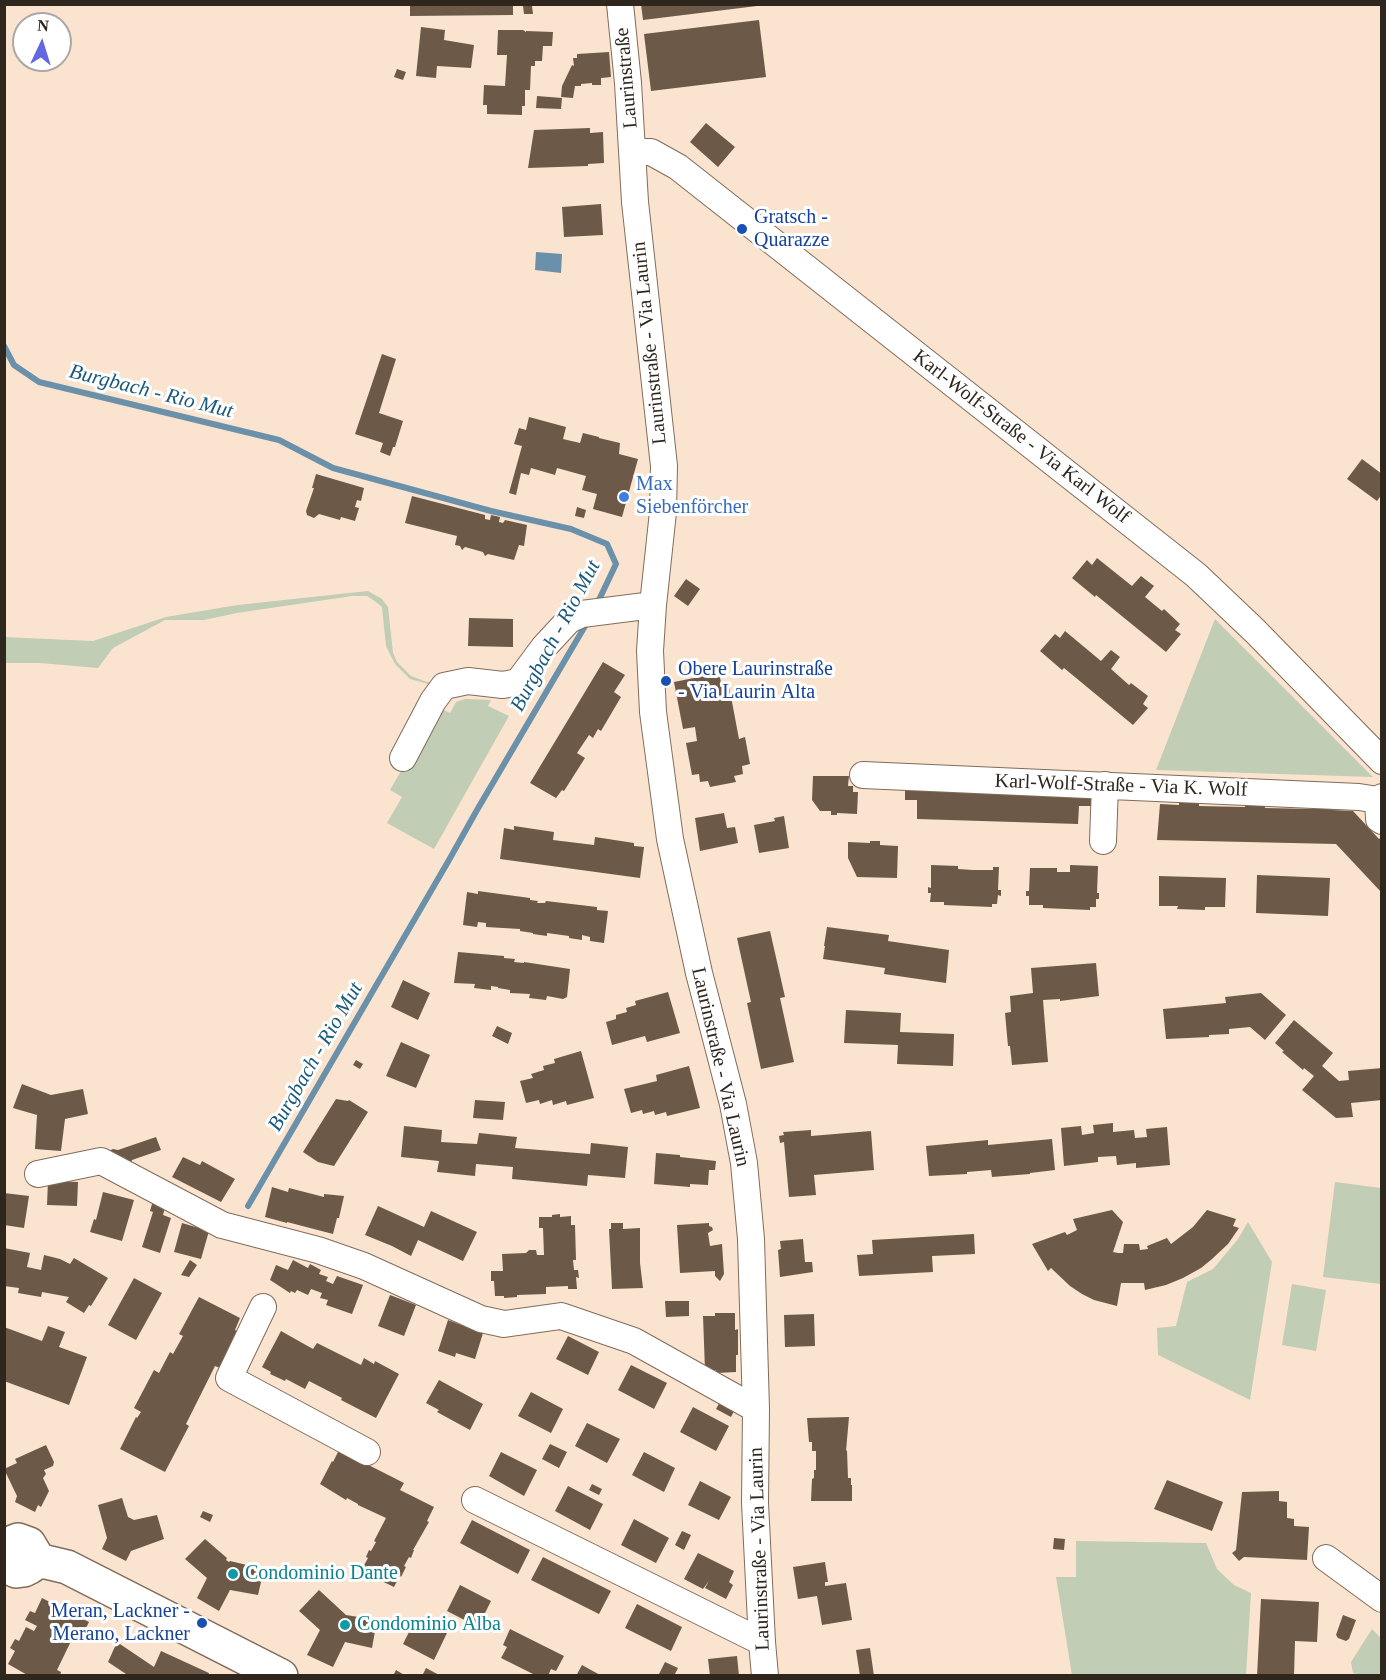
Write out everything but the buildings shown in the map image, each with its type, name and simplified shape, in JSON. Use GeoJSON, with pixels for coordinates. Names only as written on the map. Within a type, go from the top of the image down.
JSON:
{"type":"FeatureCollection","features":[{"type":"Feature","properties":{"kind":"main road"},"geometry":{"type":"LineString","coordinates":[[10,1553],[67,1567],[281,1676]]}},
{"type":"Feature","properties":{"kind":"street","name":"Laurinstraße"},"geometry":{"type":"LineString","coordinates":[[620,4],[633,152]]}},
{"type":"Feature","properties":{"kind":"street","name":"Laurinstraße - Via Laurin"},"geometry":{"type":"LineString","coordinates":[[633,152],[635,202],[664,466],[663,512],[650,651],[653,712],[670,839],[699,973],[733,1104],[744,1163],[751,1239],[756,1409],[755,1503],[765,1676]]}},
{"type":"Feature","properties":{"kind":"street","name":"Karl-Wolf-Straße - Via Karl Wolf"},"geometry":{"type":"LineString","coordinates":[[633,152],[651,152],[678,167],[1196,575],[1255,631],[1382,761]]}},
{"type":"Feature","properties":{"kind":"street"},"geometry":{"type":"LineString","coordinates":[[403,758],[433,701],[444,686],[468,681],[503,685],[518,682],[568,620],[593,612],[653,605]]}},
{"type":"Feature","properties":{"kind":"street","name":"Karl-Wolf-Straße - Via K. Wolf"},"geometry":{"type":"LineString","coordinates":[[863,775],[1359,796],[1380,806]]}},
{"type":"Feature","properties":{"kind":"street"},"geometry":{"type":"LineString","coordinates":[[1103,841],[1105,785]]}},
{"type":"Feature","properties":{"kind":"street"},"geometry":{"type":"LineString","coordinates":[[38,1174],[101,1161],[222,1225],[318,1250],[364,1266],[481,1319],[504,1323],[561,1316],[634,1341],[756,1409]]}},
{"type":"Feature","properties":{"kind":"street"},"geometry":{"type":"LineString","coordinates":[[263,1307],[229,1378],[367,1452]]}},
{"type":"Feature","properties":{"kind":"street"},"geometry":{"type":"LineString","coordinates":[[475,1500],[762,1642]]}},
{"type":"Feature","properties":{"kind":"street"},"geometry":{"type":"LineString","coordinates":[[1326,1558],[1382,1599]]}},
{"type":"Feature","properties":{"kind":"green space"},"geometry":{"type":"Polygon","coordinates":[[[368,591],[382,599],[388,607],[393,653],[397,662],[411,676],[427,682],[439,683],[439,687],[410,679],[395,664],[386,646],[382,607],[367,596],[352,596],[204,620],[165,620],[113,648],[98,668],[40,663],[5,663],[4,637],[93,641],[166,617],[237,605],[368,591]]]}},
{"type":"Feature","properties":{"kind":"green space"},"geometry":{"type":"Polygon","coordinates":[[[1215,619],[1373,777],[1156,770],[1215,619]]]}},
{"type":"Feature","properties":{"kind":"green space"},"geometry":{"type":"Polygon","coordinates":[[[465,699],[491,700],[488,706],[509,716],[434,849],[387,823],[402,797],[390,790],[438,707],[450,713],[456,702],[465,699]]]}},
{"type":"Feature","properties":{"kind":"green space"},"geometry":{"type":"Polygon","coordinates":[[[1335,1182],[1381,1188],[1381,1284],[1323,1277],[1335,1182]]]}},
{"type":"Feature","properties":{"kind":"green space"},"geometry":{"type":"Polygon","coordinates":[[[1248,1222],[1272,1262],[1250,1400],[1158,1355],[1157,1328],[1176,1326],[1187,1282],[1213,1269],[1238,1239],[1248,1222]]]}},
{"type":"Feature","properties":{"kind":"green space"},"geometry":{"type":"Polygon","coordinates":[[[1292,1284],[1326,1290],[1316,1351],[1282,1345],[1292,1284]]]}},
{"type":"Feature","properties":{"kind":"green space"},"geometry":{"type":"Polygon","coordinates":[[[1076,1541],[1206,1543],[1217,1569],[1234,1585],[1251,1593],[1246,1675],[1072,1675],[1056,1577],[1076,1577],[1076,1541]]]}},
{"type":"Feature","properties":{"kind":"green space"},"geometry":{"type":"Polygon","coordinates":[[[1372,1629],[1381,1638],[1381,1675],[1353,1673],[1351,1662],[1372,1629]]]}},
{"type":"Feature","properties":{"kind":"water"},"geometry":{"type":"Polygon","coordinates":[[[536,252],[562,254],[561,273],[535,270],[536,252]]]}},
{"type":"Feature","properties":{"kind":"waterway","name":"Burgbach - Rio Mut"},"geometry":{"type":"LineString","coordinates":[[4,346],[14,365],[39,382],[279,440],[333,468],[491,511],[571,529],[607,544],[616,564],[597,604]]}},
{"type":"Feature","properties":{"kind":"waterway","name":"Burgbach - Rio Mut"},"geometry":{"type":"LineString","coordinates":[[248,1206],[588,621]]}},
{"type":"Feature","properties":{"kind":"place","name":"Gratsch - Quarazze"},"geometry":{"type":"Point","coordinates":[742,229]}},
{"type":"Feature","properties":{"kind":"place","name":"Max Siebenförcher"},"geometry":{"type":"Point","coordinates":[624,497]}},
{"type":"Feature","properties":{"kind":"place","name":"Obere Laurinstraße - Via Laurin Alta"},"geometry":{"type":"Point","coordinates":[666,681]}},
{"type":"Feature","properties":{"kind":"place","name":"Condominio Dante"},"geometry":{"type":"Point","coordinates":[233,1574]}},
{"type":"Feature","properties":{"kind":"place","name":"Meran, Lackner - Merano, Lackner"},"geometry":{"type":"Point","coordinates":[202,1623]}},
{"type":"Feature","properties":{"kind":"place","name":"Condominio Alba"},"geometry":{"type":"Point","coordinates":[345,1625]}}]}
